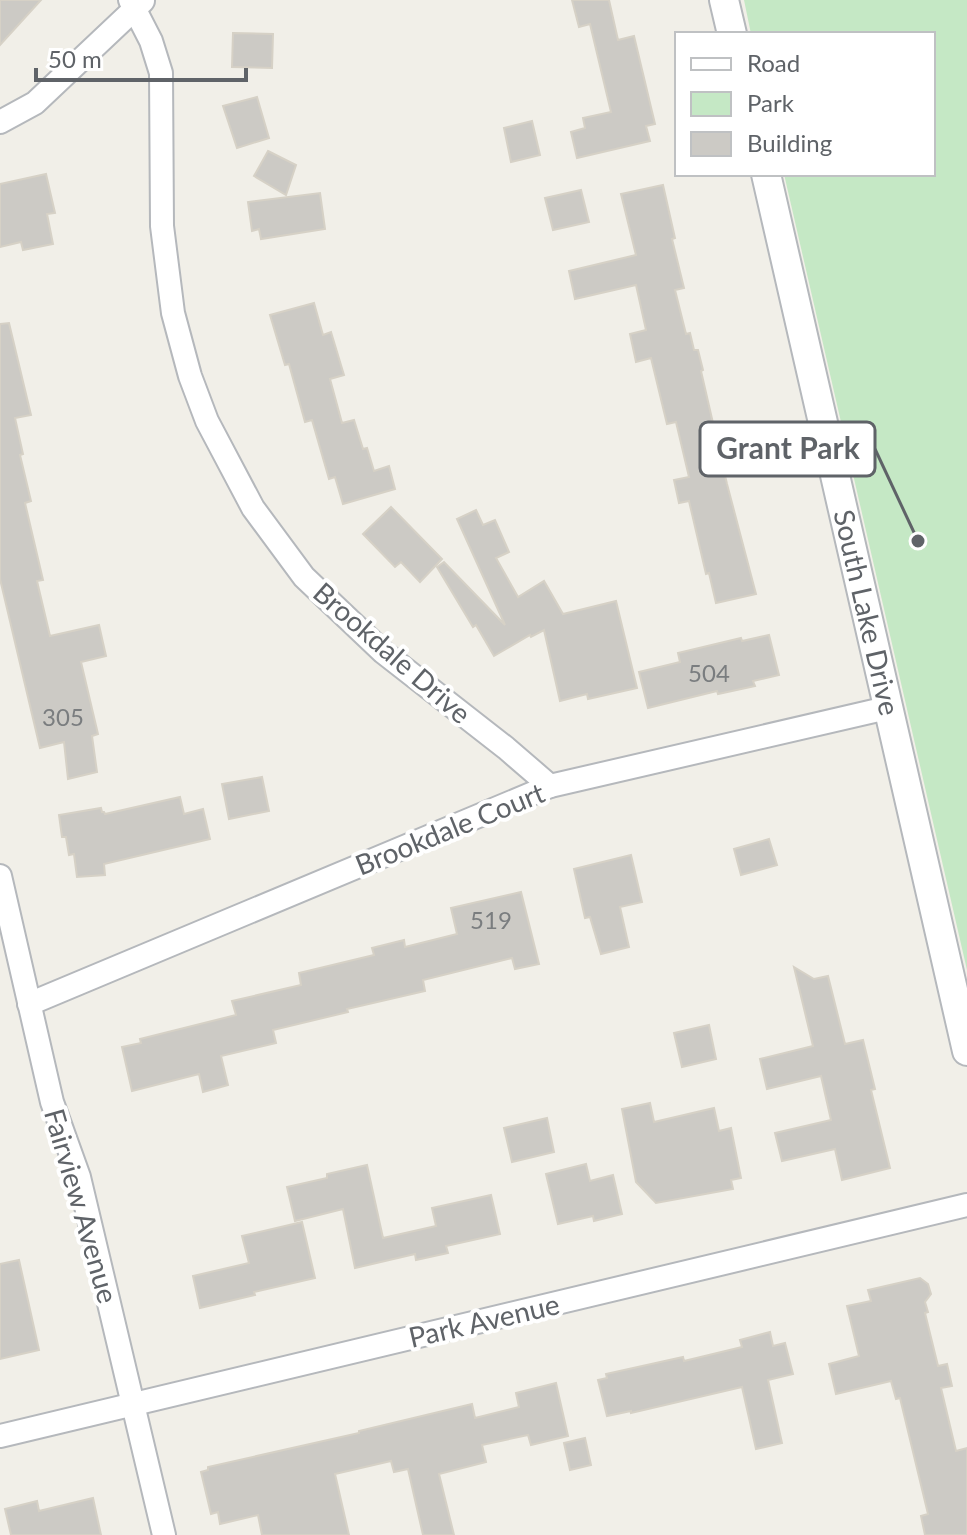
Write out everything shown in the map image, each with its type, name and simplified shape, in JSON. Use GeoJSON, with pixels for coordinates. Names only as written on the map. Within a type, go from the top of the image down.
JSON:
{"type":"FeatureCollection","features":[{"type":"Feature","properties":{"kind":"street"},"geometry":{"type":"LineString","coordinates":[[724,0],[732,32]]}},
{"type":"Feature","properties":{"kind":"street"},"geometry":{"type":"LineString","coordinates":[[0,122],[35,103],[137,3]]}},
{"type":"Feature","properties":{"kind":"street","name":"Brookdale Drive"},"geometry":{"type":"LineString","coordinates":[[137,3],[161,73],[162,226],[173,313],[190,376],[207,421],[246,496],[304,577],[349,620],[383,652],[550,786]]}},
{"type":"Feature","properties":{"kind":"street","name":"South Lake Drive"},"geometry":{"type":"LineString","coordinates":[[766,176],[967,1051]]}},
{"type":"Feature","properties":{"kind":"street","name":"Brookdale Court"},"geometry":{"type":"LineString","coordinates":[[29,1004],[550,786],[887,708]]}},
{"type":"Feature","properties":{"kind":"street","name":"Fairview Avenue"},"geometry":{"type":"LineString","coordinates":[[0,876],[52,1102],[79,1177],[164,1535]]}},
{"type":"Feature","properties":{"kind":"street","name":"Park Avenue"},"geometry":{"type":"LineString","coordinates":[[0,1436],[967,1205]]}},
{"type":"Feature","properties":{"kind":"green space"},"geometry":{"type":"Polygon","coordinates":[[[744,0],[967,0],[967,970],[784,176],[935,176],[935,32],[751,32],[744,0]]]}},
{"type":"Feature","properties":{"kind":"building"},"geometry":{"type":"Polygon","coordinates":[[[0,0],[41,0],[0,45],[0,0]]]}},
{"type":"Feature","properties":{"kind":"building"},"geometry":{"type":"Polygon","coordinates":[[[572,0],[609,0],[618,40],[634,36],[655,124],[646,126],[650,141],[577,158],[571,132],[585,128],[583,118],[611,112],[590,24],[579,27],[572,0]]]}},
{"type":"Feature","properties":{"kind":"building"},"geometry":{"type":"Polygon","coordinates":[[[233,33],[273,34],[272,68],[232,67],[233,33]]]}},
{"type":"Feature","properties":{"kind":"building"},"geometry":{"type":"Polygon","coordinates":[[[257,97],[269,138],[237,148],[223,106],[257,97]]]}},
{"type":"Feature","properties":{"kind":"building"},"geometry":{"type":"Polygon","coordinates":[[[532,121],[540,155],[511,162],[504,128],[532,121]]]}},
{"type":"Feature","properties":{"kind":"building"},"geometry":{"type":"Polygon","coordinates":[[[268,151],[296,165],[286,195],[254,176],[268,151]]]}},
{"type":"Feature","properties":{"kind":"building"},"geometry":{"type":"Polygon","coordinates":[[[46,174],[55,213],[47,214],[53,244],[23,250],[21,242],[0,247],[0,184],[46,174]]]}},
{"type":"Feature","properties":{"kind":"building"},"geometry":{"type":"Polygon","coordinates":[[[663,185],[684,288],[675,290],[686,334],[690,333],[694,350],[698,350],[727,484],[756,594],[716,603],[689,501],[679,503],[674,480],[689,477],[676,422],[667,424],[651,358],[636,362],[630,334],[646,330],[636,285],[575,299],[569,271],[636,255],[621,194],[663,185]]]}},
{"type":"Feature","properties":{"kind":"building"},"geometry":{"type":"Polygon","coordinates":[[[581,190],[589,222],[553,230],[545,198],[581,190]]]}},
{"type":"Feature","properties":{"kind":"building"},"geometry":{"type":"Polygon","coordinates":[[[320,193],[325,229],[261,239],[259,229],[252,231],[248,202],[320,193]]]}},
{"type":"Feature","properties":{"kind":"building"},"geometry":{"type":"Polygon","coordinates":[[[314,303],[323,335],[331,332],[344,375],[330,379],[342,423],[354,420],[374,471],[389,466],[395,489],[343,504],[335,477],[329,479],[312,420],[305,422],[289,364],[285,365],[270,315],[314,303]]]}},
{"type":"Feature","properties":{"kind":"building"},"geometry":{"type":"Polygon","coordinates":[[[9,323],[31,415],[15,418],[31,501],[25,503],[43,580],[37,581],[50,636],[99,625],[106,656],[81,662],[98,734],[92,736],[97,772],[68,779],[64,742],[40,748],[0,579],[0,324],[9,323]]]}},
{"type":"Feature","properties":{"kind":"building"},"geometry":{"type":"Polygon","coordinates":[[[391,507],[442,559],[420,582],[401,562],[395,567],[363,534],[391,507]]]}},
{"type":"Feature","properties":{"kind":"building"},"geometry":{"type":"Polygon","coordinates":[[[476,510],[483,525],[495,520],[509,552],[496,558],[518,597],[544,581],[563,614],[616,601],[637,688],[588,699],[587,694],[560,701],[544,630],[494,656],[437,567],[444,562],[505,625],[457,519],[476,510]]]}},
{"type":"Feature","properties":{"kind":"building"},"geometry":{"type":"Polygon","coordinates":[[[769,635],[779,675],[753,681],[755,686],[718,694],[717,691],[648,708],[639,672],[680,662],[678,653],[741,638],[742,641],[769,635]]]}},
{"type":"Feature","properties":{"kind":"building"},"geometry":{"type":"Polygon","coordinates":[[[262,777],[269,811],[229,819],[222,784],[262,777]]]}},
{"type":"Feature","properties":{"kind":"building"},"geometry":{"type":"Polygon","coordinates":[[[180,797],[184,814],[203,809],[210,839],[104,864],[105,875],[77,877],[74,854],[69,855],[66,837],[62,837],[59,815],[101,808],[105,814],[180,797]]]}},
{"type":"Feature","properties":{"kind":"building"},"geometry":{"type":"Polygon","coordinates":[[[769,839],[777,865],[741,875],[734,849],[769,839]]]}},
{"type":"Feature","properties":{"kind":"building"},"geometry":{"type":"Polygon","coordinates":[[[631,855],[642,902],[620,907],[629,947],[601,954],[590,917],[585,918],[574,869],[631,855]]]}},
{"type":"Feature","properties":{"kind":"building"},"geometry":{"type":"Polygon","coordinates":[[[521,892],[539,964],[515,969],[512,958],[423,980],[425,991],[273,1030],[276,1043],[221,1056],[228,1085],[203,1092],[199,1074],[132,1091],[122,1047],[141,1043],[140,1039],[236,1015],[232,1001],[301,985],[299,973],[374,955],[372,948],[404,940],[405,947],[457,934],[451,908],[521,892]]]}},
{"type":"Feature","properties":{"kind":"building"},"geometry":{"type":"Polygon","coordinates":[[[794,967],[814,979],[828,976],[845,1044],[863,1040],[875,1089],[871,1090],[890,1168],[842,1180],[835,1149],[782,1161],[775,1133],[831,1120],[821,1076],[767,1089],[760,1059],[813,1046],[794,967]]]}},
{"type":"Feature","properties":{"kind":"building"},"geometry":{"type":"Polygon","coordinates":[[[709,1025],[716,1059],[682,1067],[674,1033],[709,1025]]]}},
{"type":"Feature","properties":{"kind":"building"},"geometry":{"type":"Polygon","coordinates":[[[650,1103],[654,1122],[714,1108],[719,1131],[731,1128],[741,1178],[731,1180],[733,1189],[656,1203],[636,1182],[622,1109],[650,1103]]]}},
{"type":"Feature","properties":{"kind":"building"},"geometry":{"type":"Polygon","coordinates":[[[547,1118],[554,1152],[512,1162],[504,1128],[547,1118]]]}},
{"type":"Feature","properties":{"kind":"building"},"geometry":{"type":"Polygon","coordinates":[[[586,1164],[590,1181],[613,1175],[622,1214],[594,1221],[593,1216],[558,1224],[546,1174],[586,1164]]]}},
{"type":"Feature","properties":{"kind":"building"},"geometry":{"type":"Polygon","coordinates":[[[367,1165],[383,1238],[436,1226],[432,1208],[491,1195],[500,1234],[446,1246],[448,1253],[416,1260],[415,1254],[355,1268],[343,1209],[295,1221],[287,1187],[367,1165]]]}},
{"type":"Feature","properties":{"kind":"building"},"geometry":{"type":"Polygon","coordinates":[[[302,1222],[315,1278],[200,1308],[193,1276],[249,1263],[242,1236],[302,1222]]]}},
{"type":"Feature","properties":{"kind":"building"},"geometry":{"type":"Polygon","coordinates":[[[19,1260],[39,1350],[0,1359],[0,1264],[19,1260]]]}},
{"type":"Feature","properties":{"kind":"building"},"geometry":{"type":"Polygon","coordinates":[[[920,1278],[928,1284],[931,1294],[925,1302],[928,1312],[925,1313],[938,1366],[947,1364],[952,1386],[941,1388],[956,1451],[967,1448],[967,1535],[925,1535],[921,1516],[928,1514],[900,1398],[896,1399],[891,1381],[836,1394],[829,1364],[859,1356],[847,1306],[871,1301],[868,1290],[920,1278]]]}},
{"type":"Feature","properties":{"kind":"building"},"geometry":{"type":"Polygon","coordinates":[[[770,1332],[773,1346],[785,1343],[793,1374],[768,1380],[782,1443],[756,1449],[742,1387],[607,1416],[598,1380],[607,1378],[606,1374],[683,1357],[684,1361],[742,1347],[740,1340],[770,1332]]]}},
{"type":"Feature","properties":{"kind":"building"},"geometry":{"type":"Polygon","coordinates":[[[556,1383],[568,1436],[531,1445],[528,1435],[482,1445],[486,1462],[439,1474],[454,1535],[423,1535],[408,1469],[394,1472],[391,1461],[335,1474],[349,1535],[262,1535],[258,1515],[220,1524],[218,1512],[211,1514],[201,1472],[208,1470],[208,1467],[472,1404],[475,1418],[519,1407],[516,1393],[556,1383]]]}},
{"type":"Feature","properties":{"kind":"building"},"geometry":{"type":"Polygon","coordinates":[[[585,1438],[591,1465],[570,1470],[564,1443],[585,1438]]]}},
{"type":"Feature","properties":{"kind":"building"},"geometry":{"type":"Polygon","coordinates":[[[93,1498],[101,1535],[11,1535],[5,1509],[37,1501],[39,1511],[93,1498]]]}},
{"type":"Feature","properties":{"kind":"place","name":"Grant Park"},"geometry":{"type":"Point","coordinates":[918,541]}}]}
